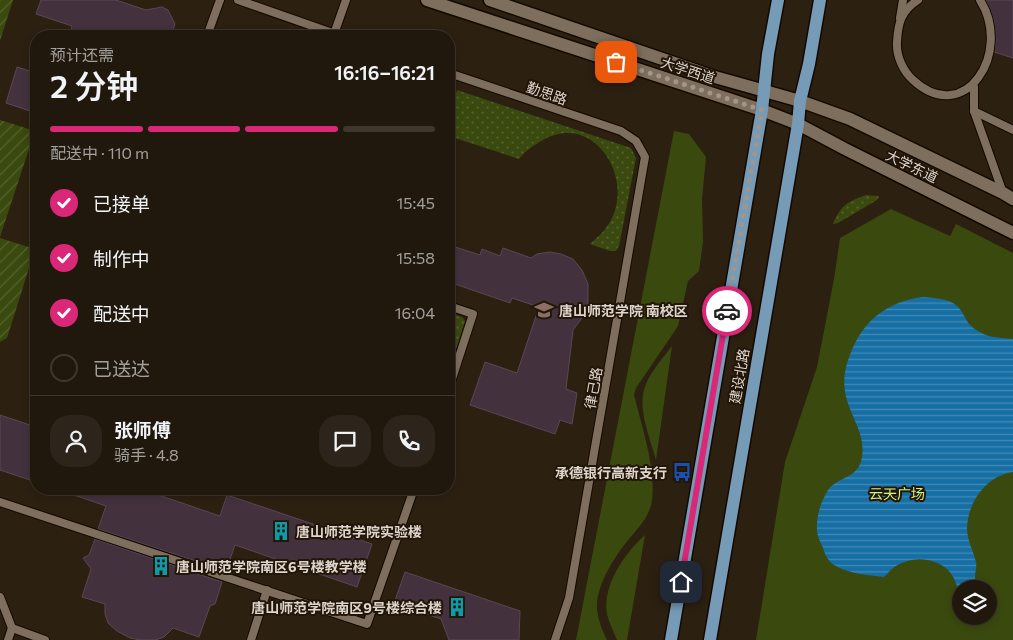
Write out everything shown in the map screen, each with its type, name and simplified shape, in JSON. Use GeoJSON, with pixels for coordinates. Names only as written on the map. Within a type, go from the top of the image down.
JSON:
{"type":"FeatureCollection","features":[{"type":"Feature","properties":{"kind":"main road","name":"大学西道"},"geometry":{"type":"LineString","coordinates":[[427,0],[762,110],[798,124]]}},
{"type":"Feature","properties":{"kind":"main road","name":"大学西道"},"geometry":{"type":"LineString","coordinates":[[490,0],[715,77],[800,100]]}},
{"type":"Feature","properties":{"kind":"main road","name":"建设北路"},"geometry":{"type":"LineString","coordinates":[[671,640],[762,110],[763,90],[778,0]]}},
{"type":"Feature","properties":{"kind":"main road","name":"建设北路"},"geometry":{"type":"LineString","coordinates":[[710,640],[798,124],[800,100],[809,64],[820,0]]}},
{"type":"Feature","properties":{"kind":"main road","name":"大学东道"},"geometry":{"type":"LineString","coordinates":[[800,100],[850,119],[1008,196]]}},
{"type":"Feature","properties":{"kind":"main road","name":"大学东道"},"geometry":{"type":"LineString","coordinates":[[798,124],[845,150],[1013,233]]}},
{"type":"Feature","properties":{"kind":"lane"},"geometry":{"type":"LineString","coordinates":[[210,30],[220,0]]}},
{"type":"Feature","properties":{"kind":"lane"},"geometry":{"type":"LineString","coordinates":[[238,0],[324,30]]}},
{"type":"Feature","properties":{"kind":"lane"},"geometry":{"type":"LineString","coordinates":[[339,30],[346,0]]}},
{"type":"Feature","properties":{"kind":"lane"},"geometry":{"type":"LineString","coordinates":[[903,0],[897,47],[900,62],[908,75],[919,86],[933,93],[948,95],[964,94],[985,79]]}},
{"type":"Feature","properties":{"kind":"lane"},"geometry":{"type":"LineString","coordinates":[[900,18],[918,0]]}},
{"type":"Feature","properties":{"kind":"lane"},"geometry":{"type":"LineString","coordinates":[[980,0],[991,10],[995,17]]}},
{"type":"Feature","properties":{"kind":"lane","name":"勤思路"},"geometry":{"type":"LineString","coordinates":[[455,76],[622,131],[636,141]]}},
{"type":"Feature","properties":{"kind":"lane"},"geometry":{"type":"LineString","coordinates":[[974,87],[974,111],[1008,196]]}},
{"type":"Feature","properties":{"kind":"lane"},"geometry":{"type":"LineString","coordinates":[[974,111],[1013,130]]}},
{"type":"Feature","properties":{"kind":"lane","name":"律己路"},"geometry":{"type":"LineString","coordinates":[[555,640],[569,598],[645,157],[636,141]]}},
{"type":"Feature","properties":{"kind":"lane"},"geometry":{"type":"LineString","coordinates":[[455,308],[473,314],[455,369]]}},
{"type":"Feature","properties":{"kind":"lane"},"geometry":{"type":"LineString","coordinates":[[0,502],[367,624],[412,495]]}},
{"type":"Feature","properties":{"kind":"lane"},"geometry":{"type":"LineString","coordinates":[[251,640],[267,590]]}},
{"type":"Feature","properties":{"kind":"lane"},"geometry":{"type":"LineString","coordinates":[[0,597],[12,628],[8,640]]}},
{"type":"Feature","properties":{"kind":"lane"},"geometry":{"type":"LineString","coordinates":[[12,628],[45,640]]}},
{"type":"Feature","properties":{"kind":"green space"},"geometry":{"type":"Polygon","coordinates":[[[0,0],[13,0],[0,41],[0,0]]]}},
{"type":"Feature","properties":{"kind":"green space"},"geometry":{"type":"Polygon","coordinates":[[[457,90],[631,148],[636,158],[619,246],[616,251],[610,251],[590,244],[608,226],[617,201],[617,183],[612,167],[604,152],[592,141],[577,134],[561,134],[543,140],[519,159],[455,138],[455,96],[457,90]]]}},
{"type":"Feature","properties":{"kind":"green space"},"geometry":{"type":"Polygon","coordinates":[[[0,120],[30,129],[30,146],[0,237],[0,120]]]}},
{"type":"Feature","properties":{"kind":"green space"},"geometry":{"type":"Polygon","coordinates":[[[674,131],[689,134],[706,157],[702,199],[703,242],[699,271],[688,281],[678,326],[636,388],[634,395],[650,461],[653,488],[652,500],[651,506],[640,526],[613,561],[598,595],[597,612],[607,640],[576,640],[674,131]]]}},
{"type":"Feature","properties":{"kind":"green space"},"geometry":{"type":"Polygon","coordinates":[[[866,195],[879,196],[877,200],[838,223],[833,224],[845,205],[866,195]]]}},
{"type":"Feature","properties":{"kind":"green space","name":"云天广场"},"geometry":{"type":"Polygon","coordinates":[[[891,209],[950,236],[956,224],[1013,253],[1013,640],[756,640],[785,462],[817,367],[840,238],[891,209]]]}},
{"type":"Feature","properties":{"kind":"green space"},"geometry":{"type":"Polygon","coordinates":[[[0,238],[30,247],[30,265],[7,338],[0,342],[0,238]]]}},
{"type":"Feature","properties":{"kind":"green space"},"geometry":{"type":"Polygon","coordinates":[[[455,314],[462,317],[465,321],[455,349],[455,314]]]}},
{"type":"Feature","properties":{"kind":"green space"},"geometry":{"type":"Polygon","coordinates":[[[672,346],[656,460],[643,412],[643,393],[651,374],[672,346]]]}},
{"type":"Feature","properties":{"kind":"green space"},"geometry":{"type":"Polygon","coordinates":[[[645,535],[627,640],[617,640],[607,614],[608,592],[623,560],[645,535]]]}},
{"type":"Feature","properties":{"kind":"water"},"geometry":{"type":"Polygon","coordinates":[[[923,297],[949,301],[957,306],[970,325],[980,332],[996,337],[1013,339],[1013,472],[1003,474],[987,485],[980,492],[971,509],[967,532],[976,562],[975,580],[954,580],[948,570],[936,562],[923,559],[902,563],[893,568],[884,577],[847,571],[831,563],[817,532],[819,509],[828,490],[832,485],[853,473],[860,464],[862,457],[862,440],[844,387],[848,359],[855,343],[869,323],[888,308],[910,299],[923,297]]]}},
{"type":"Feature","properties":{"kind":"building"},"geometry":{"type":"Polygon","coordinates":[[[41,0],[116,0],[146,10],[162,7],[168,10],[175,24],[173,30],[71,30],[72,26],[36,14],[41,0]]]}},
{"type":"Feature","properties":{"kind":"building"},"geometry":{"type":"Polygon","coordinates":[[[986,0],[1013,0],[1013,58],[994,52],[996,41],[994,20],[986,0]]]}},
{"type":"Feature","properties":{"kind":"building"},"geometry":{"type":"Polygon","coordinates":[[[17,67],[30,71],[30,111],[6,103],[17,67]]]}},
{"type":"Feature","properties":{"kind":"building"},"geometry":{"type":"Polygon","coordinates":[[[455,247],[480,255],[482,249],[500,256],[503,248],[531,258],[537,254],[550,252],[561,254],[573,259],[582,270],[588,284],[588,305],[584,315],[573,330],[566,389],[577,393],[572,424],[560,420],[555,434],[470,405],[485,362],[517,373],[539,307],[512,298],[510,303],[455,284],[455,247]]]}},
{"type":"Feature","properties":{"kind":"building"},"geometry":{"type":"Polygon","coordinates":[[[0,415],[30,425],[30,480],[0,470],[0,415]]]}},
{"type":"Feature","properties":{"kind":"building"},"geometry":{"type":"Polygon","coordinates":[[[74,495],[159,495],[220,516],[227,495],[372,544],[357,587],[235,545],[226,571],[98,529],[106,506],[74,495]]]}},
{"type":"Feature","properties":{"kind":"building"},"geometry":{"type":"Polygon","coordinates":[[[95,539],[222,582],[215,604],[210,606],[199,637],[173,628],[164,637],[155,640],[141,640],[130,638],[117,631],[108,623],[105,614],[105,604],[82,597],[91,569],[83,558],[89,555],[95,539]]]}},
{"type":"Feature","properties":{"kind":"building","name":"唐山师范学院南区9号楼综合楼"},"geometry":{"type":"Polygon","coordinates":[[[405,572],[520,611],[519,640],[449,640],[441,619],[394,603],[405,572]]]}},
{"type":"Feature","properties":{"kind":"way so far"},"geometry":{"type":"LineString","coordinates":[[616,62],[762,110],[727,311]]}},
{"type":"Feature","properties":{"kind":"place","name":"唐山师范学院 南校区"},"geometry":{"type":"Point","coordinates":[544,310]}},
{"type":"Feature","properties":{"kind":"place","name":"承德银行高新支行"},"geometry":{"type":"Point","coordinates":[682,472]}},
{"type":"Feature","properties":{"kind":"place","name":"唐山师范学院实验楼"},"geometry":{"type":"Point","coordinates":[281,531]}},
{"type":"Feature","properties":{"kind":"place","name":"唐山师范学院南区6号楼教学楼"},"geometry":{"type":"Point","coordinates":[161,566]}},
{"type":"Feature","properties":{"kind":"place","name":"唐山师范学院南区9号楼综合楼"},"geometry":{"type":"Point","coordinates":[457,607]}},
{"type":"Feature","properties":{"kind":"route"},"geometry":{"type":"LineString","coordinates":[[681,582],[727,311]]}}]}
